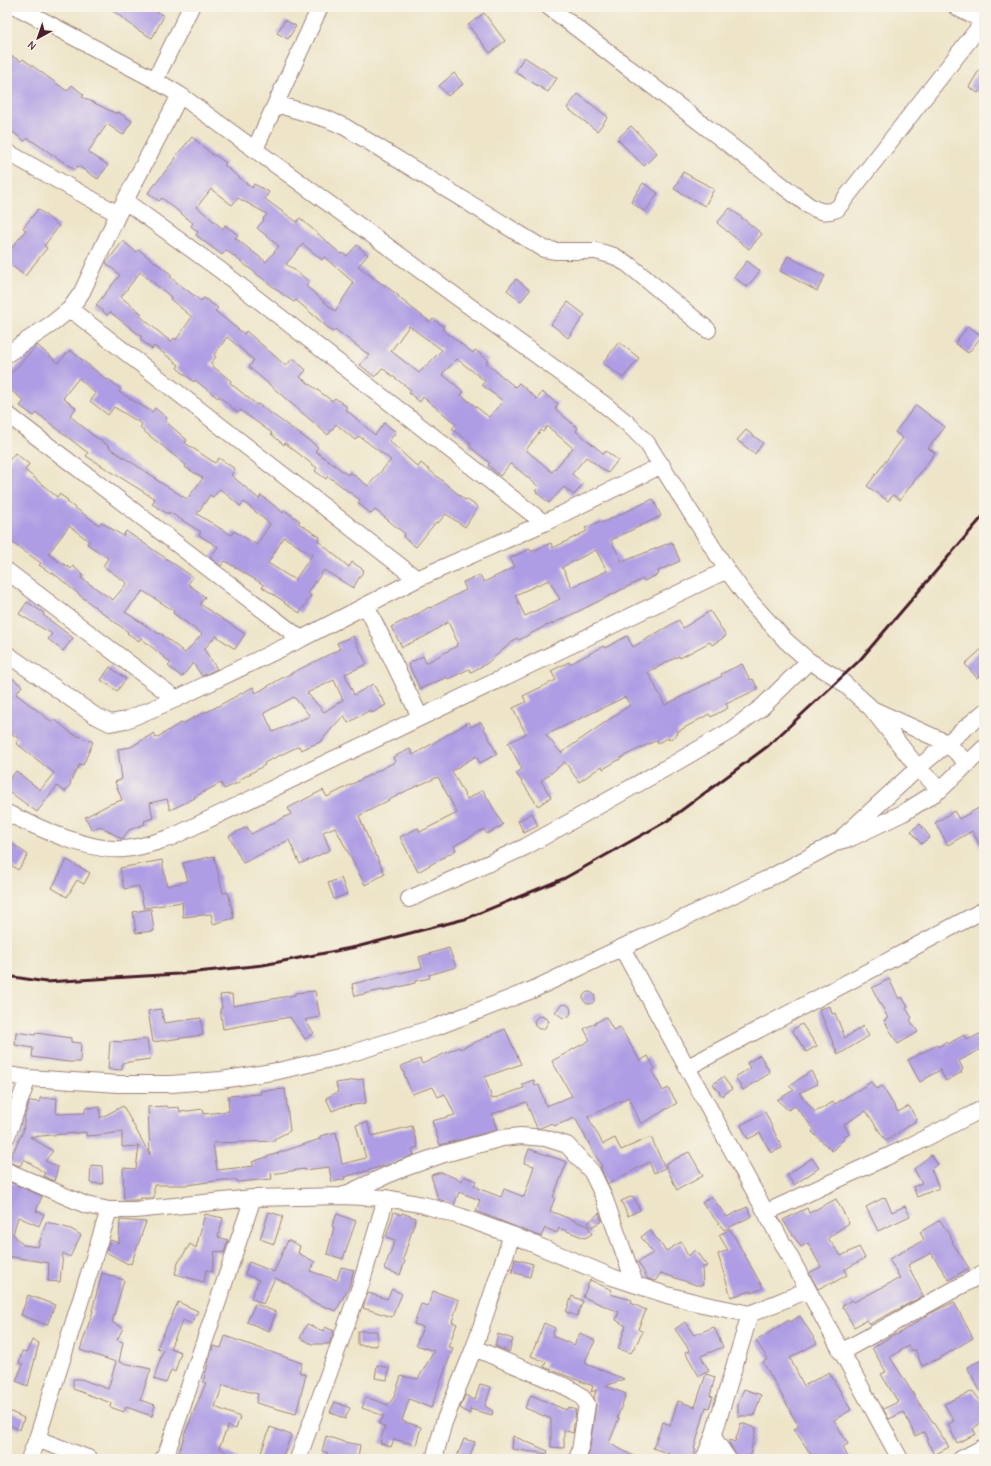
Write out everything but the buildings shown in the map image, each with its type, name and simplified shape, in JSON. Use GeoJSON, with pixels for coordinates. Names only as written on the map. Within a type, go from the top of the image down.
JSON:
{"type":"FeatureCollection","features":[{"type":"Feature","properties":{"kind":"street"},"geometry":{"type":"LineString","coordinates":[[18,7],[155,80],[180,95],[605,405],[627,423],[646,443],[662,465],[727,570],[749,600],[786,641],[809,661],[839,679],[871,708],[918,768],[940,790]]}},
{"type":"Feature","properties":{"kind":"street"},"geometry":{"type":"LineString","coordinates":[[155,80],[191,7]]}},
{"type":"Feature","properties":{"kind":"street"},"geometry":{"type":"LineString","coordinates":[[255,149],[320,7]]}},
{"type":"Feature","properties":{"kind":"street"},"geometry":{"type":"LineString","coordinates":[[549,7],[808,205],[819,211],[828,212],[837,209],[984,20],[956,7]]}},
{"type":"Feature","properties":{"kind":"street"},"geometry":{"type":"LineString","coordinates":[[7,354],[53,323],[70,309],[82,292],[122,208],[180,95]]}},
{"type":"Feature","properties":{"kind":"street"},"geometry":{"type":"LineString","coordinates":[[276,104],[327,119],[346,127],[544,249],[556,251],[596,251],[614,256],[629,266],[708,330]]}},
{"type":"Feature","properties":{"kind":"street"},"geometry":{"type":"LineString","coordinates":[[7,152],[122,208],[220,270],[544,523]]}},
{"type":"Feature","properties":{"kind":"street"},"geometry":{"type":"LineString","coordinates":[[70,309],[417,579]]}},
{"type":"Feature","properties":{"kind":"street"},"geometry":{"type":"LineString","coordinates":[[7,414],[301,639]]}},
{"type":"Feature","properties":{"kind":"street"},"geometry":{"type":"LineString","coordinates":[[7,654],[94,715],[110,723],[126,720],[176,699],[301,639],[417,579],[544,523],[662,465]]}},
{"type":"Feature","properties":{"kind":"street"},"geometry":{"type":"LineString","coordinates":[[7,814],[45,830],[96,848],[123,850],[144,846],[172,837],[727,570]]}},
{"type":"Feature","properties":{"kind":"street"},"geometry":{"type":"LineString","coordinates":[[7,571],[176,699]]}},
{"type":"Feature","properties":{"kind":"street"},"geometry":{"type":"LineString","coordinates":[[366,605],[420,717]]}},
{"type":"Feature","properties":{"kind":"street"},"geometry":{"type":"LineString","coordinates":[[409,899],[525,847],[730,731],[762,707],[809,661]]}},
{"type":"Feature","properties":{"kind":"street"},"geometry":{"type":"LineString","coordinates":[[871,708],[947,743],[968,764]]}},
{"type":"Feature","properties":{"kind":"street"},"geometry":{"type":"LineString","coordinates":[[839,841],[918,768],[984,712]]}},
{"type":"Feature","properties":{"kind":"street"},"geometry":{"type":"LineString","coordinates":[[7,1075],[28,1078],[118,1084],[171,1084],[221,1080],[278,1071],[339,1057],[436,1027],[532,990],[775,875],[839,841],[851,838],[903,813],[940,790],[984,748]]}},
{"type":"Feature","properties":{"kind":"street"},"geometry":{"type":"LineString","coordinates":[[688,1067],[984,910]]}},
{"type":"Feature","properties":{"kind":"street"},"geometry":{"type":"LineString","coordinates":[[622,948],[767,1212],[841,1352],[900,1459]]}},
{"type":"Feature","properties":{"kind":"street"},"geometry":{"type":"LineString","coordinates":[[7,1136],[28,1078]]}},
{"type":"Feature","properties":{"kind":"street"},"geometry":{"type":"LineString","coordinates":[[767,1212],[906,1148],[984,1108]]}},
{"type":"Feature","properties":{"kind":"street"},"geometry":{"type":"LineString","coordinates":[[343,1196],[396,1171],[444,1154],[502,1138],[521,1136],[545,1138],[567,1145],[592,1172],[604,1197],[635,1284]]}},
{"type":"Feature","properties":{"kind":"street"},"geometry":{"type":"LineString","coordinates":[[7,1171],[86,1205],[109,1210],[135,1210],[253,1198],[343,1196],[386,1198],[424,1204],[512,1235],[612,1277],[667,1295],[750,1314],[808,1290]]}},
{"type":"Feature","properties":{"kind":"street"},"geometry":{"type":"LineString","coordinates":[[163,1459],[168,1449],[253,1198]]}},
{"type":"Feature","properties":{"kind":"street"},"geometry":{"type":"LineString","coordinates":[[298,1459],[361,1284],[386,1198]]}},
{"type":"Feature","properties":{"kind":"street"},"geometry":{"type":"LineString","coordinates":[[29,1459],[37,1439],[109,1210]]}},
{"type":"Feature","properties":{"kind":"street"},"geometry":{"type":"LineString","coordinates":[[434,1459],[447,1415],[474,1348],[512,1235]]}},
{"type":"Feature","properties":{"kind":"street"},"geometry":{"type":"LineString","coordinates":[[841,1352],[984,1273]]}},
{"type":"Feature","properties":{"kind":"street"},"geometry":{"type":"LineString","coordinates":[[704,1459],[750,1314]]}},
{"type":"Feature","properties":{"kind":"street"},"geometry":{"type":"LineString","coordinates":[[474,1348],[562,1384],[583,1397],[588,1404],[580,1451],[577,1459]]}},
{"type":"Feature","properties":{"kind":"street"},"geometry":{"type":"LineString","coordinates":[[712,1437],[728,1459]]}},
{"type":"Feature","properties":{"kind":"street"},"geometry":{"type":"LineString","coordinates":[[37,1439],[90,1459]]}},
{"type":"Feature","properties":{"kind":"street"},"geometry":{"type":"LineString","coordinates":[[962,1459],[984,1447]]}},
{"type":"Feature","properties":{"kind":"railway"},"geometry":{"type":"LineString","coordinates":[[7,976],[46,982],[178,974],[263,965],[356,947],[465,919],[565,878],[667,821],[768,746],[859,661],[984,515]]}}]}
